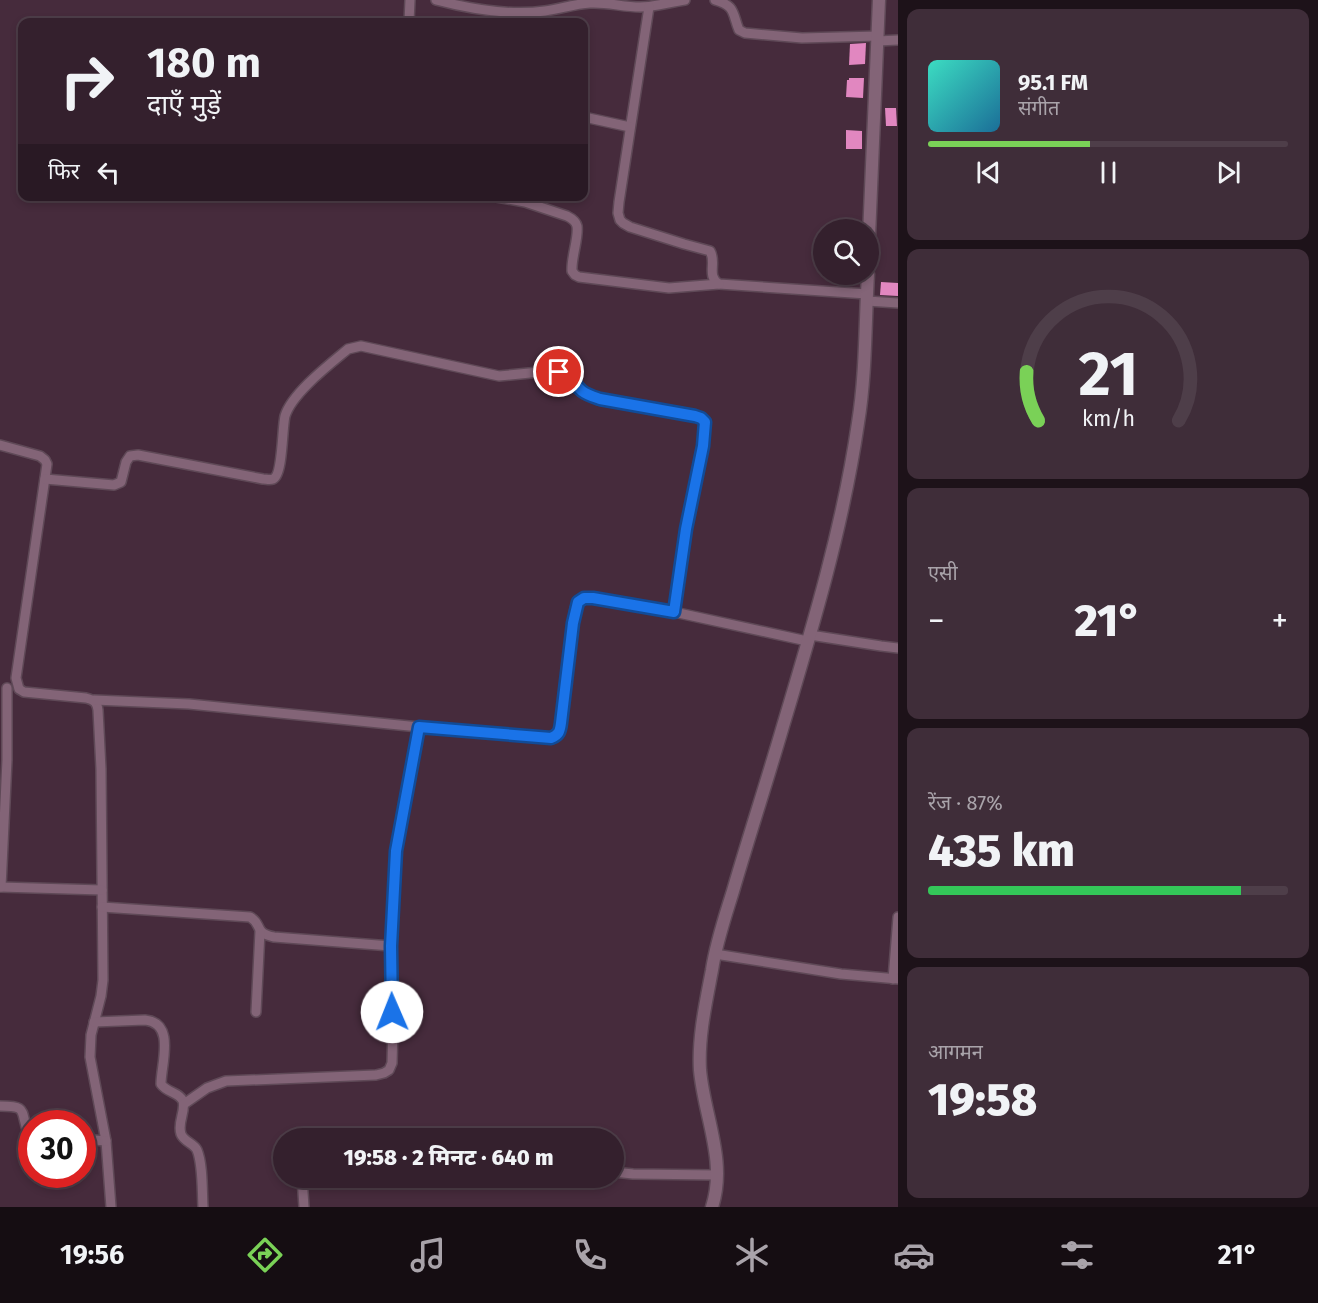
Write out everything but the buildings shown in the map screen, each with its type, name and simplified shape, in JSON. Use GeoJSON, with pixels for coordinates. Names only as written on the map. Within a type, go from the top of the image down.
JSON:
{"type":"FeatureCollection","features":[{"type":"Feature","properties":{"kind":"street"},"geometry":{"type":"LineString","coordinates":[[409,18],[410,0]]}},
{"type":"Feature","properties":{"kind":"street"},"geometry":{"type":"LineString","coordinates":[[436,0],[513,13],[546,11],[591,3],[649,7],[685,0]]}},
{"type":"Feature","properties":{"kind":"street"},"geometry":{"type":"LineString","coordinates":[[715,0],[730,7],[734,12],[739,30],[746,33],[802,38],[898,40]]}},
{"type":"Feature","properties":{"kind":"street"},"geometry":{"type":"LineString","coordinates":[[870,219],[879,0]]}},
{"type":"Feature","properties":{"kind":"street"},"geometry":{"type":"LineString","coordinates":[[649,7],[618,213],[623,224],[630,227],[710,251],[713,255],[712,277],[719,284]]}},
{"type":"Feature","properties":{"kind":"street"},"geometry":{"type":"LineString","coordinates":[[588,118],[630,127]]}},
{"type":"Feature","properties":{"kind":"street"},"geometry":{"type":"LineString","coordinates":[[519,201],[572,219],[577,226],[572,266],[575,275],[579,277],[654,287],[719,284],[898,303]]}},
{"type":"Feature","properties":{"kind":"street"},"geometry":{"type":"LineString","coordinates":[[541,208],[543,201]]}},
{"type":"Feature","properties":{"kind":"street"},"geometry":{"type":"LineString","coordinates":[[712,1207],[716,1191],[716,1152],[700,1070],[701,1040],[715,954],[809,638],[842,512],[858,423],[864,372],[868,285]]}},
{"type":"Feature","properties":{"kind":"street"},"geometry":{"type":"LineString","coordinates":[[45,479],[114,485],[121,482],[126,462],[130,456],[138,455],[273,479],[280,467],[283,424],[289,406],[312,380],[348,349],[355,346],[498,376],[559,372],[567,374],[582,392],[590,396],[695,416],[705,422],[703,446],[686,529],[674,612]]}},
{"type":"Feature","properties":{"kind":"street"},"geometry":{"type":"LineString","coordinates":[[0,445],[40,456],[47,464],[16,678],[19,689]]}},
{"type":"Feature","properties":{"kind":"street"},"geometry":{"type":"LineString","coordinates":[[102,890],[0,887],[7,760],[3,688],[94,700],[189,704],[551,738],[560,731],[573,623],[578,602],[584,598],[674,612],[809,638],[898,648]]}},
{"type":"Feature","properties":{"kind":"street"},"geometry":{"type":"LineString","coordinates":[[94,700],[98,710],[100,738],[103,980],[91,1035],[90,1057],[106,1141],[111,1207]]}},
{"type":"Feature","properties":{"kind":"street"},"geometry":{"type":"LineString","coordinates":[[184,1104],[207,1088],[226,1081],[376,1075],[389,1070],[392,1063],[391,946],[396,851],[419,727]]}},
{"type":"Feature","properties":{"kind":"street"},"geometry":{"type":"LineString","coordinates":[[102,907],[250,917],[255,920],[260,931],[274,937],[391,946]]}},
{"type":"Feature","properties":{"kind":"street"},"geometry":{"type":"LineString","coordinates":[[715,954],[841,974],[896,979],[898,917]]}},
{"type":"Feature","properties":{"kind":"street"},"geometry":{"type":"LineString","coordinates":[[256,1012],[260,931]]}},
{"type":"Feature","properties":{"kind":"street"},"geometry":{"type":"LineString","coordinates":[[94,1022],[152,1020],[161,1030],[165,1044],[161,1084],[168,1092],[178,1096],[184,1104],[180,1131],[181,1136],[196,1149],[200,1160],[203,1207]]}},
{"type":"Feature","properties":{"kind":"street"},"geometry":{"type":"LineString","coordinates":[[0,1106],[18,1106],[22,1110]]}},
{"type":"Feature","properties":{"kind":"street"},"geometry":{"type":"LineString","coordinates":[[96,1140],[106,1141]]}},
{"type":"Feature","properties":{"kind":"street"},"geometry":{"type":"LineString","coordinates":[[624,1173],[717,1176]]}},
{"type":"Feature","properties":{"kind":"street"},"geometry":{"type":"LineString","coordinates":[[303,1188],[304,1207]]}},
{"type":"Feature","properties":{"kind":"route"},"geometry":{"type":"LineString","coordinates":[[392,1012],[391,946],[396,851],[419,727],[551,738],[560,731],[573,623],[578,602],[584,598],[593,598],[674,612],[686,529],[703,446],[705,422],[695,416],[590,396],[582,392],[567,374],[559,372]]}}]}
